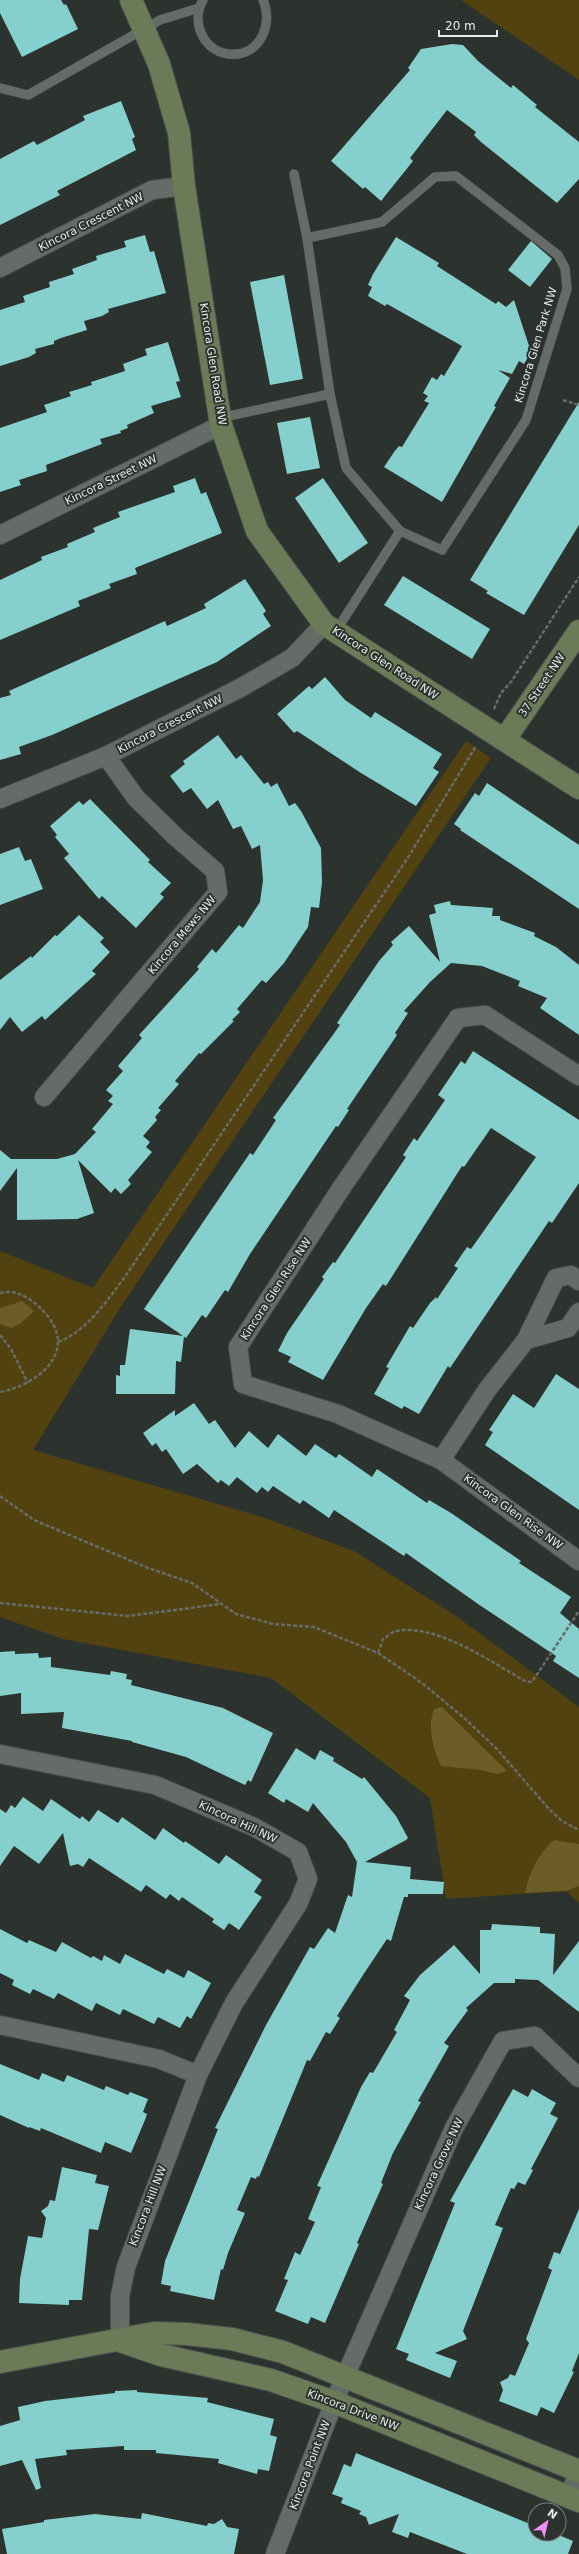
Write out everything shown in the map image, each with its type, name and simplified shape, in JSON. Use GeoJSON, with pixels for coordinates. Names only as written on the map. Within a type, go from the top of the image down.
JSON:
{"type":"FeatureCollection","features":[{"type":"Feature","properties":{"kind":"street","name":"Kincora Glen Road NW"},"geometry":{"type":"LineString","coordinates":[[131,0],[159,64],[179,134],[184,186],[221,422],[257,531],[330,628],[505,739],[579,788]]}},
{"type":"Feature","properties":{"kind":"street","name":"Kincora Crescent NW"},"geometry":{"type":"LineString","coordinates":[[0,268],[152,190],[184,186]]}},
{"type":"Feature","properties":{"kind":"street","name":"Kincora Street NW"},"geometry":{"type":"LineString","coordinates":[[0,535],[221,422]]}},
{"type":"Feature","properties":{"kind":"street","name":"Kincora Crescent NW"},"geometry":{"type":"LineString","coordinates":[[0,799],[106,756],[242,687],[286,662],[330,628]]}},
{"type":"Feature","properties":{"kind":"street","name":"37 Street NW"},"geometry":{"type":"LineString","coordinates":[[505,739],[579,632]]}},
{"type":"Feature","properties":{"kind":"street","name":"Kincora Mews NW"},"geometry":{"type":"LineString","coordinates":[[44,1097],[218,892],[214,871],[136,798],[106,756]]}},
{"type":"Feature","properties":{"kind":"street","name":"Kincora Glen Rise NW"},"geometry":{"type":"LineString","coordinates":[[579,1076],[485,1015],[458,1018],[340,1190],[238,1348],[243,1384],[338,1414],[441,1460],[579,1561]]}},
{"type":"Feature","properties":{"kind":"street"},"geometry":{"type":"LineString","coordinates":[[441,1460],[487,1390],[526,1340],[556,1278],[571,1275],[579,1281]]}},
{"type":"Feature","properties":{"kind":"street"},"geometry":{"type":"LineString","coordinates":[[526,1340],[568,1328],[579,1312]]}},
{"type":"Feature","properties":{"kind":"street","name":"Kincora Hill NW"},"geometry":{"type":"LineString","coordinates":[[0,1754],[155,1785],[254,1827],[298,1852],[308,1879],[298,1904],[234,2003],[198,2075],[126,2267],[120,2296],[120,2341]]}},
{"type":"Feature","properties":{"kind":"street"},"geometry":{"type":"LineString","coordinates":[[0,2025],[160,2059],[198,2075]]}},
{"type":"Feature","properties":{"kind":"street","name":"Kincora Grove NW"},"geometry":{"type":"LineString","coordinates":[[345,2376],[454,2128],[503,2041],[535,2036],[579,2078]]}},
{"type":"Feature","properties":{"kind":"street","name":"Kincora Drive NW"},"geometry":{"type":"LineString","coordinates":[[0,2362],[120,2341],[154,2333],[187,2334],[232,2339],[282,2352],[579,2470]]}},
{"type":"Feature","properties":{"kind":"street","name":"Kincora Drive NW"},"geometry":{"type":"LineString","coordinates":[[120,2341],[161,2355],[271,2380],[334,2402],[574,2499]]}},
{"type":"Feature","properties":{"kind":"street","name":"Kincora Point NW"},"geometry":{"type":"LineString","coordinates":[[275,2554],[345,2376]]}},
{"type":"Feature","properties":{"kind":"street"},"geometry":{"type":"LineString","coordinates":[[574,2499],[579,2470]]}},
{"type":"Feature","properties":{"kind":"lane"},"geometry":{"type":"LineString","coordinates":[[201,4],[197,20],[200,32],[206,42],[216,50],[228,54],[240,53],[255,46],[265,33],[267,11],[263,0]]}},
{"type":"Feature","properties":{"kind":"lane"},"geometry":{"type":"LineString","coordinates":[[0,88],[28,95],[160,20],[201,4]]}},
{"type":"Feature","properties":{"kind":"lane","name":"Kincora Glen Park NW"},"geometry":{"type":"LineString","coordinates":[[294,174],[306,238],[330,394],[346,468],[400,531],[442,550],[526,420],[567,289],[565,268],[558,255],[456,176],[435,177],[382,222],[306,238]]}},
{"type":"Feature","properties":{"kind":"lane"},"geometry":{"type":"LineString","coordinates":[[221,422],[330,394]]}},
{"type":"Feature","properties":{"kind":"lane"},"geometry":{"type":"LineString","coordinates":[[330,628],[400,531]]}},
{"type":"Feature","properties":{"kind":"path"},"geometry":{"type":"LineString","coordinates":[[563,400],[579,405]]}},
{"type":"Feature","properties":{"kind":"path"},"geometry":{"type":"LineString","coordinates":[[501,693],[511,682],[579,576]]}},
{"type":"Feature","properties":{"kind":"path"},"geometry":{"type":"LineString","coordinates":[[58,1342],[73,1336],[105,1302],[124,1278],[409,856],[458,772],[477,744]]}},
{"type":"Feature","properties":{"kind":"path"},"geometry":{"type":"LineString","coordinates":[[0,1293],[12,1292],[32,1301],[46,1314],[54,1328],[58,1342],[48,1366],[28,1383],[0,1392]]}},
{"type":"Feature","properties":{"kind":"path"},"geometry":{"type":"LineString","coordinates":[[0,1335],[11,1349],[28,1383]]}},
{"type":"Feature","properties":{"kind":"path"},"geometry":{"type":"LineString","coordinates":[[0,1496],[34,1520],[141,1565],[192,1583],[236,1614],[273,1624],[314,1627],[378,1653],[422,1683],[463,1718],[496,1748],[549,1809],[562,1821],[579,1830]]}},
{"type":"Feature","properties":{"kind":"path"},"geometry":{"type":"LineString","coordinates":[[0,1603],[128,1616],[221,1604]]}},
{"type":"Feature","properties":{"kind":"path"},"geometry":{"type":"LineString","coordinates":[[378,1653],[383,1639],[395,1631],[415,1630],[448,1639],[525,1681],[532,1682],[579,1611]]}},
{"type":"Feature","properties":{"kind":"shaded area"},"geometry":{"type":"Polygon","coordinates":[[[461,0],[579,0],[579,80],[461,0]]]}},
{"type":"Feature","properties":{"kind":"shaded area"},"geometry":{"type":"Polygon","coordinates":[[[466,741],[491,758],[122,1305],[33,1450],[265,1518],[354,1551],[459,1618],[579,1707],[579,1903],[566,1891],[446,1899],[430,1798],[271,1678],[63,1639],[0,1617],[0,1251],[93,1288],[466,741]]]}},
{"type":"Feature","properties":{"kind":"shaded area"},"geometry":{"type":"Polygon","coordinates":[[[22,1301],[34,1311],[21,1323],[11,1328],[0,1324],[0,1308],[22,1301]]]}},
{"type":"Feature","properties":{"kind":"shaded area"},"geometry":{"type":"Polygon","coordinates":[[[442,1707],[507,1771],[497,1774],[480,1770],[441,1766],[433,1745],[431,1723],[434,1709],[442,1707]]]}},
{"type":"Feature","properties":{"kind":"shaded area"},"geometry":{"type":"Polygon","coordinates":[[[554,1840],[579,1844],[579,1886],[566,1891],[525,1893],[535,1864],[543,1851],[554,1840]]]}},
{"type":"Feature","properties":{"kind":"building"},"geometry":{"type":"Polygon","coordinates":[[[0,0],[61,0],[64,5],[66,4],[78,29],[22,57],[0,13],[0,0]]]}},
{"type":"Feature","properties":{"kind":"building"},"geometry":{"type":"Polygon","coordinates":[[[452,44],[463,45],[478,61],[511,88],[513,85],[537,105],[535,107],[579,142],[579,179],[557,203],[481,142],[474,135],[476,132],[447,110],[410,158],[413,161],[381,201],[365,187],[363,189],[331,161],[410,70],[408,68],[421,49],[452,44]]]}},
{"type":"Feature","properties":{"kind":"building"},"geometry":{"type":"Polygon","coordinates":[[[121,101],[135,137],[132,139],[136,150],[57,191],[60,195],[0,225],[0,159],[34,141],[37,145],[85,120],[83,116],[121,101]]]}},
{"type":"Feature","properties":{"kind":"building"},"geometry":{"type":"Polygon","coordinates":[[[145,235],[150,252],[154,251],[166,293],[108,309],[109,312],[102,316],[84,321],[87,330],[61,338],[54,341],[54,344],[35,349],[36,353],[29,357],[0,366],[0,310],[25,302],[23,296],[50,287],[49,282],[74,274],[72,269],[97,260],[96,256],[126,247],[124,241],[145,235]]]}},
{"type":"Feature","properties":{"kind":"building"},"geometry":{"type":"Polygon","coordinates":[[[396,237],[439,263],[437,266],[496,304],[498,301],[506,307],[514,300],[531,352],[524,364],[519,361],[512,374],[498,370],[510,378],[494,406],[496,407],[442,502],[384,467],[399,446],[402,447],[429,403],[424,401],[428,396],[423,393],[432,377],[437,380],[441,374],[444,376],[462,346],[387,304],[385,306],[368,296],[372,287],[368,285],[373,274],[396,237]]]}},
{"type":"Feature","properties":{"kind":"building"},"geometry":{"type":"Polygon","coordinates":[[[531,241],[552,259],[530,287],[508,270],[531,241]]]}},
{"type":"Feature","properties":{"kind":"building"},"geometry":{"type":"Polygon","coordinates":[[[284,275],[303,379],[270,385],[250,282],[284,275]]]}},
{"type":"Feature","properties":{"kind":"building"},"geometry":{"type":"Polygon","coordinates":[[[168,342],[180,381],[176,382],[181,397],[151,406],[154,413],[127,425],[128,428],[120,431],[121,433],[100,439],[102,444],[46,465],[47,471],[19,480],[21,485],[0,492],[0,428],[47,412],[44,405],[71,396],[69,392],[92,385],[91,382],[125,371],[123,364],[147,355],[145,349],[168,342]]]}},
{"type":"Feature","properties":{"kind":"building"},"geometry":{"type":"Polygon","coordinates":[[[579,402],[579,525],[524,615],[486,593],[488,591],[470,580],[579,402]]]}},
{"type":"Feature","properties":{"kind":"building"},"geometry":{"type":"Polygon","coordinates":[[[310,417],[320,468],[287,474],[277,423],[310,417]]]}},
{"type":"Feature","properties":{"kind":"building"},"geometry":{"type":"Polygon","coordinates":[[[195,478],[201,494],[206,492],[222,533],[135,568],[137,574],[109,584],[111,588],[78,601],[80,606],[0,640],[0,580],[42,560],[41,557],[68,547],[67,544],[95,532],[93,528],[120,517],[118,512],[175,492],[173,486],[195,478]]]}},
{"type":"Feature","properties":{"kind":"building"},"geometry":{"type":"Polygon","coordinates":[[[323,478],[368,543],[339,563],[295,498],[323,478]]]}},
{"type":"Feature","properties":{"kind":"building"},"geometry":{"type":"Polygon","coordinates":[[[403,576],[490,629],[472,659],[384,605],[403,576]]]}},
{"type":"Feature","properties":{"kind":"building"},"geometry":{"type":"Polygon","coordinates":[[[245,579],[266,611],[263,614],[271,626],[217,662],[52,735],[19,747],[21,754],[0,760],[0,698],[11,695],[9,691],[165,621],[167,626],[206,608],[204,604],[245,579]]]}},
{"type":"Feature","properties":{"kind":"building"},"geometry":{"type":"Polygon","coordinates":[[[325,677],[345,700],[371,718],[375,712],[442,754],[433,768],[439,772],[416,806],[361,773],[297,731],[294,733],[277,714],[309,686],[312,689],[325,677]]]}},
{"type":"Feature","properties":{"kind":"building"},"geometry":{"type":"Polygon","coordinates":[[[218,735],[236,759],[241,755],[264,784],[268,782],[271,787],[277,783],[289,806],[295,803],[301,811],[321,848],[322,882],[319,908],[311,907],[308,927],[284,963],[266,983],[262,980],[237,1009],[240,1012],[232,1020],[234,1021],[201,1054],[199,1053],[175,1081],[179,1084],[158,1108],[161,1110],[155,1117],[157,1120],[143,1136],[150,1142],[146,1147],[152,1152],[128,1180],[131,1184],[121,1194],[115,1188],[111,1193],[78,1160],[94,1213],[77,1219],[17,1220],[17,1168],[0,1191],[0,1150],[11,1159],[57,1159],[75,1154],[96,1132],[92,1129],[113,1104],[108,1101],[113,1096],[106,1090],[123,1071],[118,1066],[142,1038],[139,1035],[199,969],[197,967],[212,949],[216,953],[239,925],[243,928],[260,902],[263,880],[260,845],[252,849],[241,826],[233,829],[218,800],[207,809],[191,788],[183,793],[170,776],[185,764],[183,761],[218,735]]]}},
{"type":"Feature","properties":{"kind":"building"},"geometry":{"type":"Polygon","coordinates":[[[487,783],[579,845],[579,909],[460,830],[461,829],[454,824],[475,793],[479,796],[487,783]]]}},
{"type":"Feature","properties":{"kind":"building"},"geometry":{"type":"Polygon","coordinates":[[[90,799],[150,860],[148,862],[171,883],[160,894],[164,897],[136,928],[102,896],[99,899],[64,858],[69,854],[55,837],[57,835],[50,826],[79,801],[83,805],[90,799]]]}},
{"type":"Feature","properties":{"kind":"building"},"geometry":{"type":"Polygon","coordinates":[[[19,847],[25,861],[31,859],[43,889],[0,905],[0,854],[19,847]]]}},
{"type":"Feature","properties":{"kind":"building"},"geometry":{"type":"Polygon","coordinates":[[[450,901],[451,905],[493,908],[492,916],[500,916],[500,920],[535,933],[534,936],[556,947],[579,965],[579,1035],[540,1008],[547,998],[518,986],[520,981],[482,966],[451,963],[430,982],[404,1011],[408,1013],[395,1033],[397,1035],[347,1109],[349,1110],[338,1127],[336,1126],[250,1254],[228,1292],[225,1290],[206,1318],[202,1315],[186,1338],[144,1309],[250,1153],[253,1155],[276,1120],[273,1118],[340,1025],[337,1023],[379,961],[393,945],[391,942],[409,926],[440,962],[429,915],[436,913],[434,905],[450,901]]]}},
{"type":"Feature","properties":{"kind":"building"},"geometry":{"type":"Polygon","coordinates":[[[79,915],[104,938],[100,942],[110,952],[92,971],[96,974],[45,1020],[42,1016],[22,1032],[10,1017],[0,1030],[0,980],[31,956],[32,958],[55,935],[57,936],[79,915]]]}},
{"type":"Feature","properties":{"kind":"building"},"geometry":{"type":"Polygon","coordinates":[[[473,1051],[579,1120],[579,1183],[552,1223],[549,1221],[450,1368],[448,1366],[419,1414],[404,1406],[402,1409],[374,1394],[389,1368],[386,1367],[410,1326],[413,1328],[430,1303],[436,1297],[437,1299],[458,1268],[454,1266],[467,1247],[471,1249],[536,1157],[491,1128],[464,1167],[462,1166],[386,1286],[383,1284],[366,1308],[323,1380],[288,1362],[291,1357],[278,1351],[287,1333],[324,1279],[322,1277],[333,1262],[335,1263],[406,1157],[403,1155],[414,1138],[417,1141],[445,1100],[438,1095],[461,1061],[465,1064],[473,1051]]]}},
{"type":"Feature","properties":{"kind":"building"},"geometry":{"type":"Polygon","coordinates":[[[130,1329],[184,1336],[181,1362],[176,1361],[175,1394],[116,1394],[116,1375],[120,1376],[120,1365],[125,1365],[130,1329]]]}},
{"type":"Feature","properties":{"kind":"building"},"geometry":{"type":"Polygon","coordinates":[[[556,1374],[579,1389],[579,1510],[485,1445],[493,1432],[489,1430],[513,1394],[534,1408],[556,1374]]]}},
{"type":"Feature","properties":{"kind":"building"},"geometry":{"type":"Polygon","coordinates":[[[194,1403],[209,1424],[215,1420],[235,1448],[249,1431],[268,1448],[278,1434],[306,1456],[315,1444],[336,1458],[339,1454],[372,1477],[377,1469],[427,1503],[429,1500],[451,1513],[521,1561],[519,1563],[571,1597],[560,1613],[579,1629],[579,1678],[553,1661],[556,1656],[478,1604],[406,1553],[404,1556],[334,1510],[329,1518],[303,1500],[300,1504],[273,1486],[268,1492],[262,1487],[257,1493],[237,1477],[229,1486],[221,1480],[218,1483],[197,1464],[183,1474],[166,1449],[162,1452],[156,1443],[152,1446],[143,1433],[175,1410],[175,1416],[194,1403]]]}},
{"type":"Feature","properties":{"kind":"building"},"geometry":{"type":"Polygon","coordinates":[[[15,1651],[15,1654],[38,1653],[39,1658],[51,1657],[51,1667],[110,1675],[111,1671],[127,1674],[126,1679],[132,1680],[131,1685],[223,1708],[273,1733],[251,1782],[248,1780],[245,1785],[186,1757],[132,1741],[62,1728],[64,1712],[21,1714],[21,1693],[0,1696],[0,1652],[15,1651]]]}},
{"type":"Feature","properties":{"kind":"building"},"geometry":{"type":"Polygon","coordinates":[[[296,1748],[315,1760],[320,1750],[334,1758],[333,1761],[362,1779],[364,1777],[396,1816],[408,1838],[365,1862],[411,1867],[410,1879],[444,1882],[443,1894],[408,1894],[408,1897],[404,1897],[391,1941],[387,1939],[337,2016],[340,2018],[330,2034],[326,2032],[310,2061],[307,2060],[259,2177],[257,2176],[256,2179],[251,2177],[237,2210],[245,2213],[228,2253],[223,2270],[221,2269],[214,2300],[170,2291],[171,2286],[161,2284],[165,2261],[218,2129],[215,2128],[266,2025],[310,1947],[314,1949],[328,1928],[335,1933],[348,1895],[352,1897],[357,1862],[346,1842],[313,1803],[308,1812],[286,1799],[284,1803],[268,1793],[296,1748]]]}},
{"type":"Feature","properties":{"kind":"building"},"geometry":{"type":"Polygon","coordinates":[[[23,1797],[43,1811],[51,1799],[80,1819],[82,1816],[89,1822],[98,1810],[118,1823],[122,1817],[155,1840],[163,1828],[184,1843],[185,1841],[219,1864],[226,1855],[262,1880],[254,1892],[262,1897],[239,1930],[229,1923],[224,1930],[212,1922],[214,1919],[182,1897],[179,1901],[170,1894],[166,1899],[146,1885],[141,1892],[89,1858],[83,1867],[78,1864],[70,1866],[63,1833],[39,1864],[14,1846],[0,1866],[0,1809],[6,1813],[11,1805],[15,1808],[23,1797]]]}},
{"type":"Feature","properties":{"kind":"building"},"geometry":{"type":"Polygon","coordinates":[[[492,1924],[540,1927],[540,1933],[555,1934],[553,1975],[579,1941],[579,2012],[538,1980],[515,1979],[515,1983],[494,1983],[466,2008],[468,2010],[444,2043],[449,2046],[418,2101],[421,2102],[393,2153],[381,2183],[383,2184],[357,2243],[359,2244],[325,2323],[311,2317],[308,2324],[275,2311],[288,2280],[284,2279],[295,2252],[300,2255],[315,2222],[308,2219],[321,2187],[317,2186],[361,2087],[370,2072],[373,2073],[397,2032],[394,2030],[410,2000],[404,1996],[420,1975],[454,1945],[480,1974],[480,1930],[491,1930],[492,1924]]]}},
{"type":"Feature","properties":{"kind":"building"},"geometry":{"type":"Polygon","coordinates":[[[0,1929],[27,1943],[29,1940],[56,1952],[62,1942],[91,1958],[93,1956],[102,1961],[104,1955],[120,1964],[125,1954],[164,1974],[167,1969],[184,1978],[188,1970],[211,1983],[191,2019],[187,2016],[180,2028],[158,2017],[154,2024],[123,2009],[120,2015],[96,2003],[92,2011],[58,1993],[54,1999],[33,1989],[30,1994],[12,1985],[14,1980],[0,1973],[0,1929]]]}},
{"type":"Feature","properties":{"kind":"building"},"geometry":{"type":"Polygon","coordinates":[[[0,2064],[39,2080],[42,2073],[64,2082],[67,2075],[104,2090],[106,2086],[128,2095],[130,2092],[148,2099],[143,2112],[147,2114],[131,2153],[105,2142],[101,2153],[41,2128],[40,2131],[29,2128],[0,2115],[0,2064]]]}},
{"type":"Feature","properties":{"kind":"building"},"geometry":{"type":"Polygon","coordinates":[[[513,2089],[528,2097],[532,2089],[556,2103],[550,2114],[558,2118],[531,2169],[533,2170],[525,2185],[518,2182],[514,2189],[511,2188],[495,2225],[503,2228],[463,2331],[467,2339],[435,2353],[457,2361],[450,2378],[406,2360],[409,2354],[396,2349],[455,2203],[450,2201],[513,2089]]]}},
{"type":"Feature","properties":{"kind":"building"},"geometry":{"type":"Polygon","coordinates":[[[62,2167],[97,2175],[95,2183],[109,2186],[98,2230],[89,2229],[82,2300],[69,2300],[69,2305],[19,2303],[20,2279],[28,2236],[42,2238],[46,2218],[41,2211],[48,2206],[50,2200],[55,2201],[62,2167]]]}},
{"type":"Feature","properties":{"kind":"building"},"geometry":{"type":"Polygon","coordinates":[[[579,2209],[579,2353],[572,2371],[574,2372],[554,2413],[541,2407],[537,2416],[499,2401],[503,2390],[500,2382],[508,2378],[510,2374],[515,2376],[529,2343],[526,2339],[552,2270],[548,2268],[554,2252],[560,2254],[579,2209]]]}},
{"type":"Feature","properties":{"kind":"building"},"geometry":{"type":"Polygon","coordinates":[[[137,2390],[137,2392],[208,2398],[207,2402],[274,2419],[270,2435],[277,2437],[269,2471],[258,2469],[257,2474],[218,2463],[219,2459],[156,2453],[156,2450],[124,2450],[124,2446],[66,2450],[67,2455],[35,2459],[41,2488],[36,2490],[22,2460],[0,2466],[0,2426],[20,2420],[18,2407],[45,2401],[115,2393],[115,2391],[137,2390]]]}},
{"type":"Feature","properties":{"kind":"building"},"geometry":{"type":"Polygon","coordinates":[[[356,2453],[527,2523],[527,2542],[567,2542],[567,2539],[573,2541],[568,2554],[467,2554],[410,2532],[408,2538],[392,2532],[399,2514],[369,2525],[366,2517],[359,2514],[361,2511],[341,2503],[343,2498],[332,2494],[344,2464],[351,2467],[356,2453]]]}},
{"type":"Feature","properties":{"kind":"building"},"geometry":{"type":"Polygon","coordinates":[[[142,2513],[207,2526],[208,2523],[214,2524],[222,2519],[227,2527],[239,2529],[234,2554],[7,2554],[2,2529],[44,2522],[44,2520],[95,2514],[141,2519],[142,2513]]]}}]}
